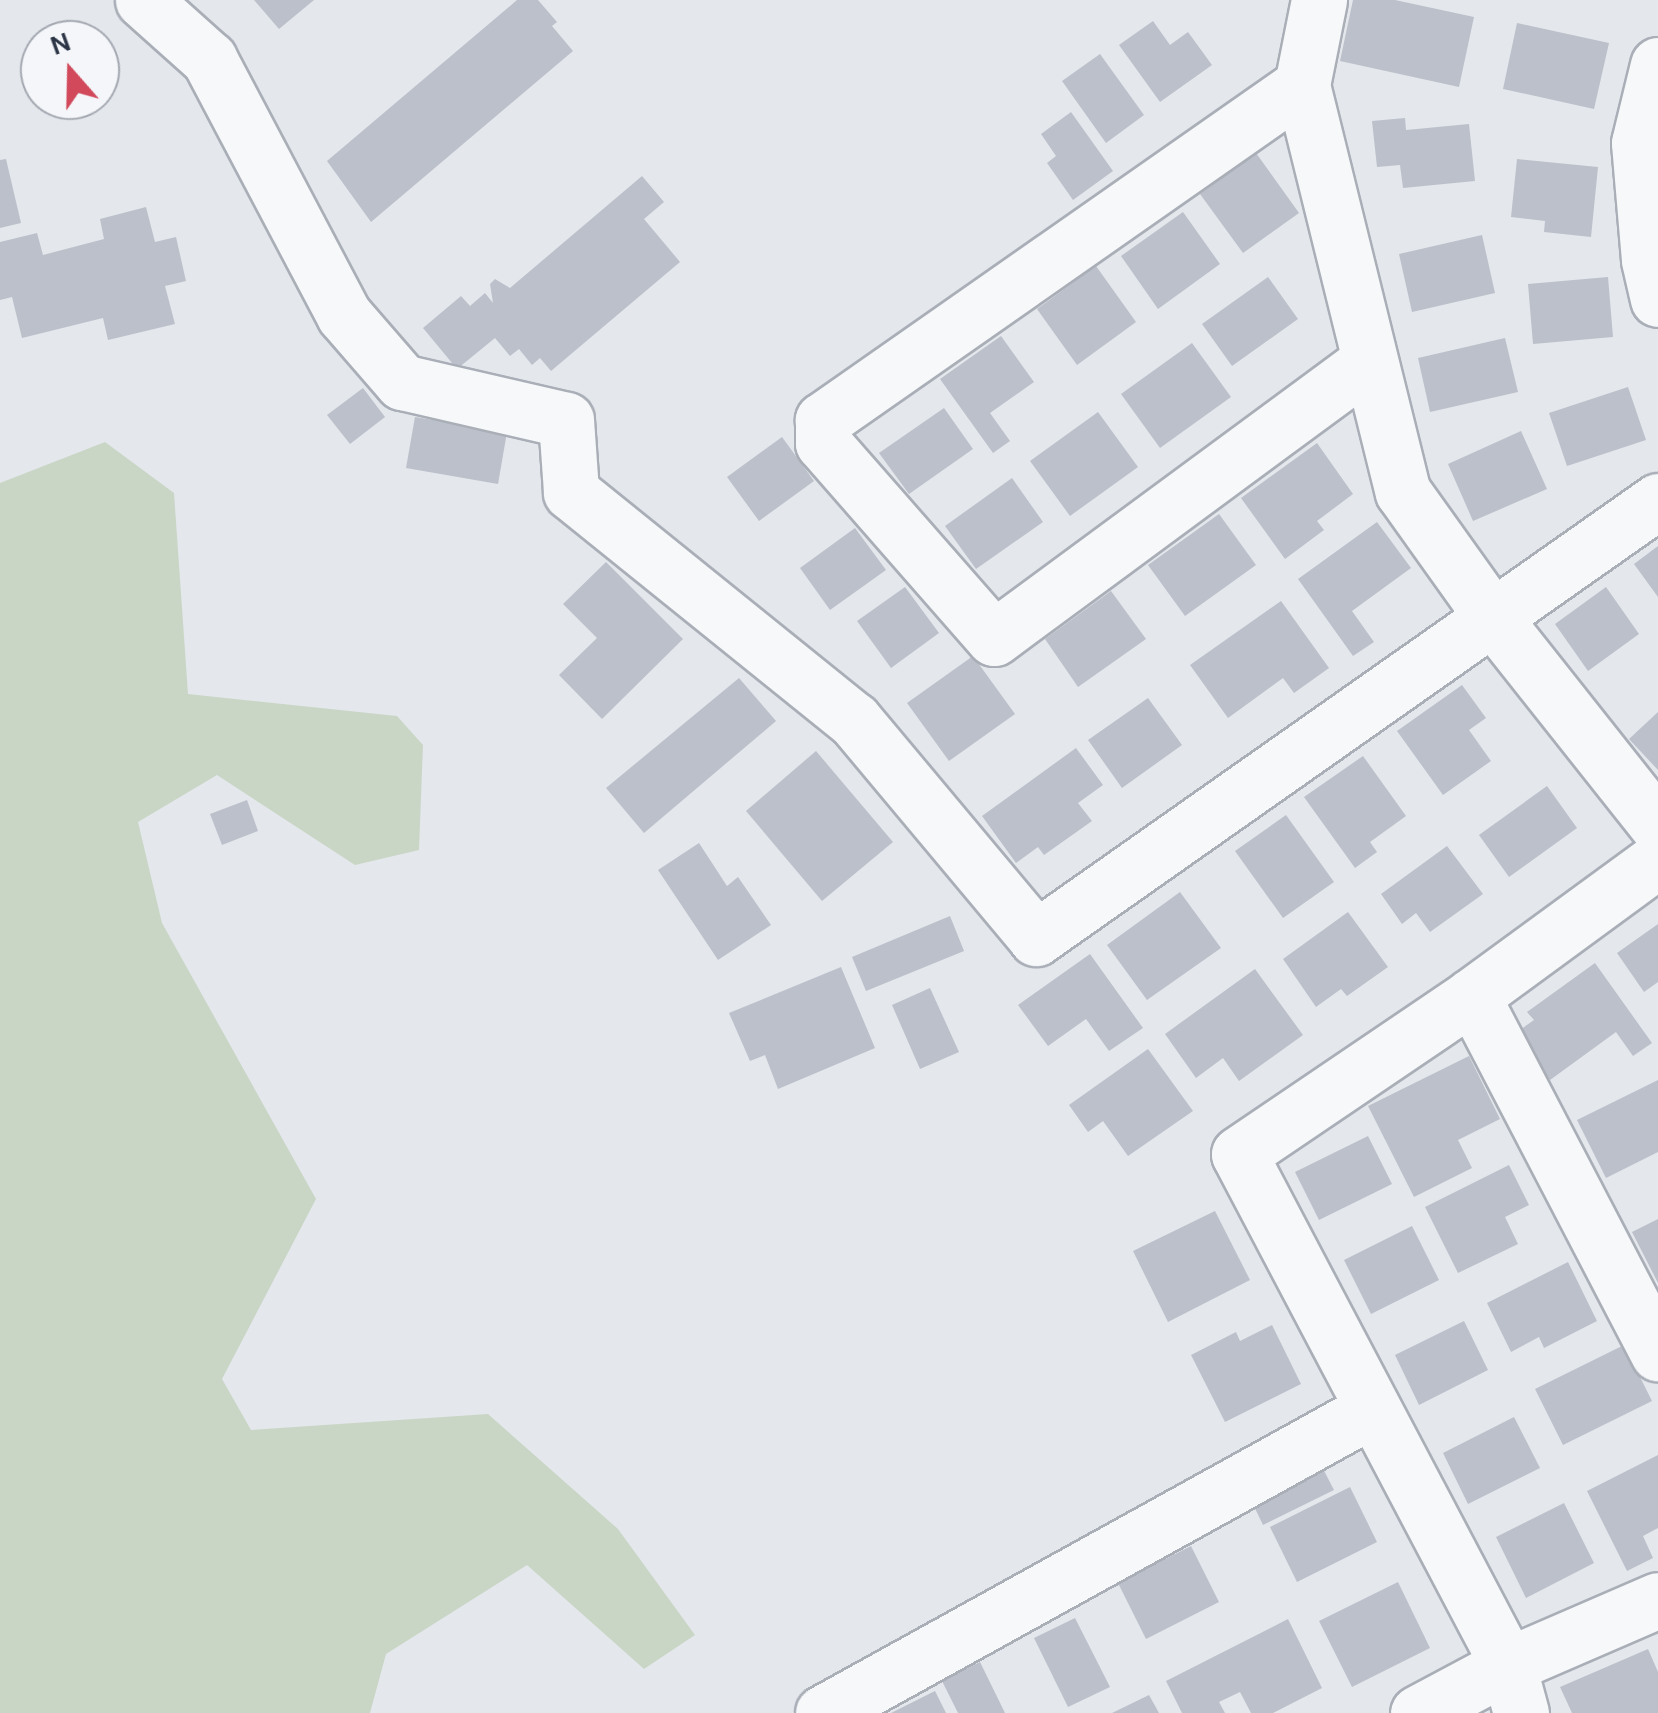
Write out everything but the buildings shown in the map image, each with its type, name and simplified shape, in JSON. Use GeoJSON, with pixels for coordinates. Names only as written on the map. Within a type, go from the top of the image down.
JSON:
{"type":"FeatureCollection","features":[{"type":"Feature","properties":{"kind":"street"},"geometry":{"type":"LineString","coordinates":[[142,0],[209,60],[344,315],[402,382],[566,420],[571,492],[854,720],[1036,938],[1658,502]]}},
{"type":"Feature","properties":{"kind":"street"},"geometry":{"type":"LineString","coordinates":[[1319,0],[1302,85],[1367,362],[1403,492],[1493,618],[1658,826]]}},
{"type":"Feature","properties":{"kind":"street"},"geometry":{"type":"LineString","coordinates":[[1658,65],[1638,144],[1649,260],[1658,299]]}},
{"type":"Feature","properties":{"kind":"street"},"geometry":{"type":"LineString","coordinates":[[1302,85],[823,420],[824,443],[994,638],[1367,362]]}},
{"type":"Feature","properties":{"kind":"street"},"geometry":{"type":"LineString","coordinates":[[1514,1689],[1239,1154],[1472,996],[1658,860]]}},
{"type":"Feature","properties":{"kind":"street"},"geometry":{"type":"LineString","coordinates":[[1472,996],[1658,1354]]}},
{"type":"Feature","properties":{"kind":"street"},"geometry":{"type":"LineString","coordinates":[[823,1713],[1373,1409]]}},
{"type":"Feature","properties":{"kind":"street"},"geometry":{"type":"LineString","coordinates":[[1418,1713],[1514,1689],[1658,1600]]}},
{"type":"Feature","properties":{"kind":"green space"},"geometry":{"type":"Polygon","coordinates":[[[105,442],[174,493],[188,694],[397,716],[423,745],[419,850],[355,865],[217,775],[138,822],[162,923],[316,1199],[222,1379],[251,1430],[488,1414],[618,1529],[695,1635],[644,1669],[527,1565],[386,1654],[370,1713],[0,1713],[0,483],[105,442]]]}}]}
